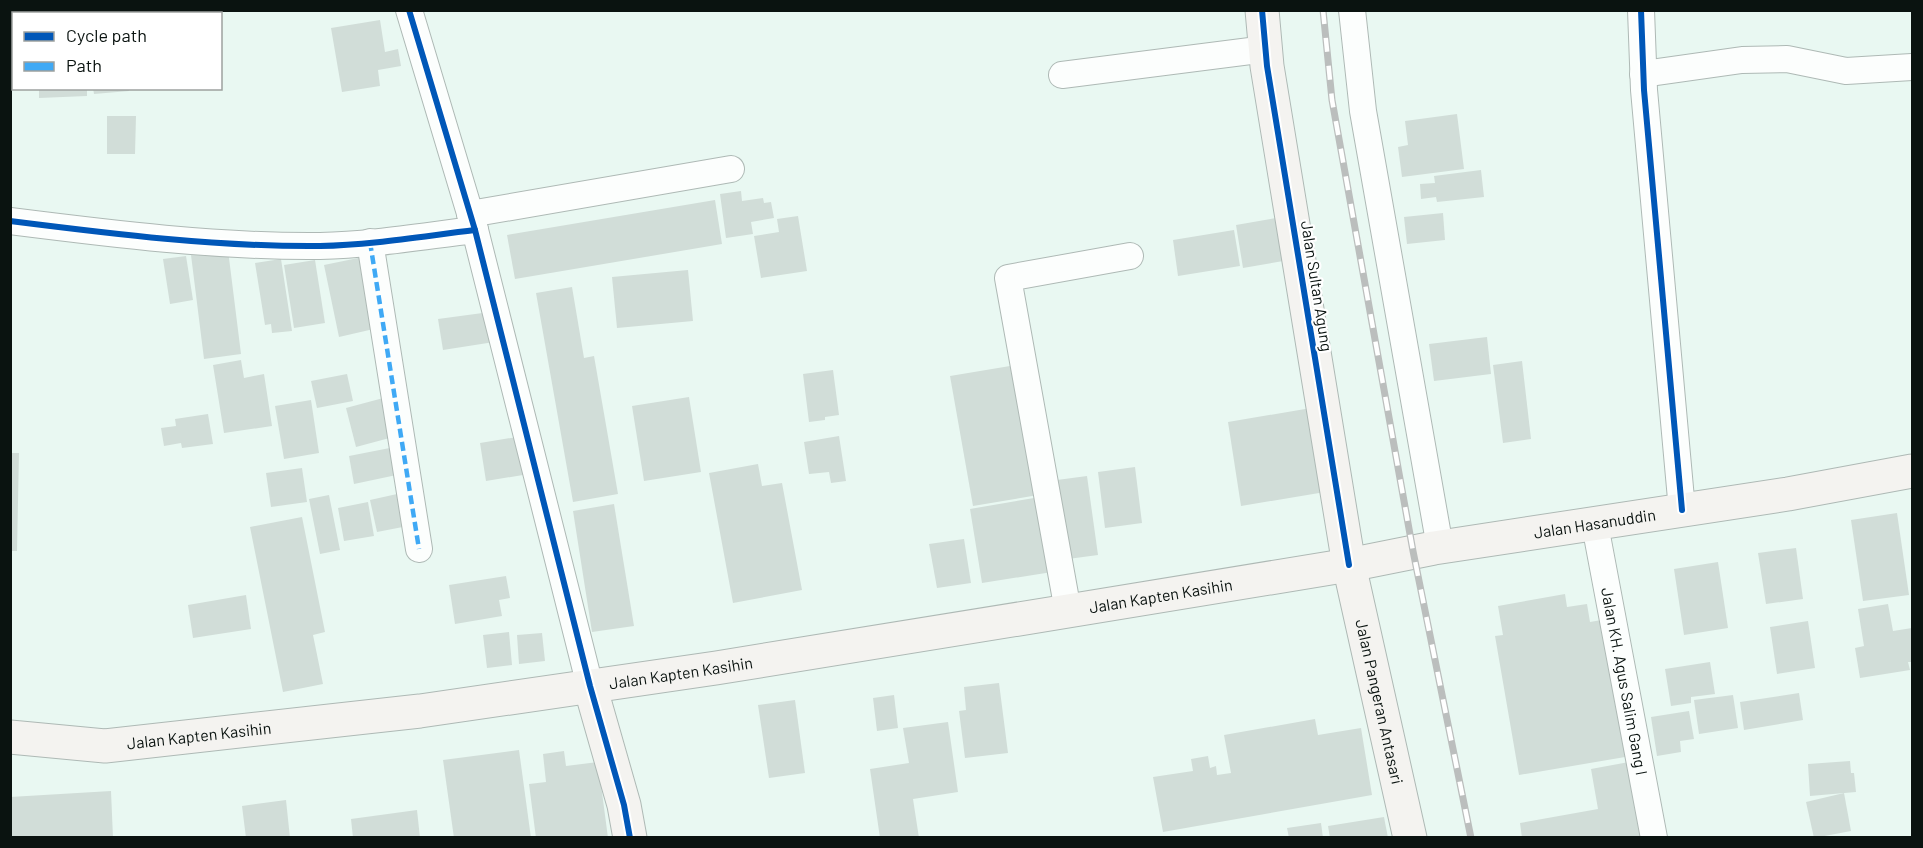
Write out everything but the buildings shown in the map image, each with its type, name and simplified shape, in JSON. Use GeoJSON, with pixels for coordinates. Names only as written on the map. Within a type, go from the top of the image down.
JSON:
{"type":"FeatureCollection","features":[{"type":"Feature","properties":{"kind":"main road","name":"Jalan Sultan Agung"},"geometry":{"type":"LineString","coordinates":[[1262,10],[1266,49],[1349,566]]}},
{"type":"Feature","properties":{"kind":"main road","name":"Jalan Hasanuddin"},"geometry":{"type":"LineString","coordinates":[[1349,566],[1440,547],[1788,494],[1912,471]]}},
{"type":"Feature","properties":{"kind":"main road","name":"Jalan Kapten Kasihin"},"geometry":{"type":"LineString","coordinates":[[10,737],[105,746],[420,711],[1349,566]]}},
{"type":"Feature","properties":{"kind":"main road","name":"Jalan Pangeran Antasari"},"geometry":{"type":"LineString","coordinates":[[1349,566],[1410,837]]}},
{"type":"Feature","properties":{"kind":"main road"},"geometry":{"type":"LineString","coordinates":[[590,686],[624,805],[630,837]]}},
{"type":"Feature","properties":{"kind":"street"},"geometry":{"type":"LineString","coordinates":[[409,10],[472,222],[590,686]]}},
{"type":"Feature","properties":{"kind":"street"},"geometry":{"type":"LineString","coordinates":[[1352,10],[1363,111],[1440,547]]}},
{"type":"Feature","properties":{"kind":"street"},"geometry":{"type":"LineString","coordinates":[[1641,10],[1643,74],[1683,510]]}},
{"type":"Feature","properties":{"kind":"street"},"geometry":{"type":"LineString","coordinates":[[1062,75],[1266,49]]}},
{"type":"Feature","properties":{"kind":"street"},"geometry":{"type":"LineString","coordinates":[[1643,74],[1742,60],[1787,59],[1846,71],[1912,67]]}},
{"type":"Feature","properties":{"kind":"street"},"geometry":{"type":"LineString","coordinates":[[10,221],[123,236],[221,243],[322,246],[370,242],[731,169]]}},
{"type":"Feature","properties":{"kind":"street"},"geometry":{"type":"LineString","coordinates":[[370,242],[419,549]]}},
{"type":"Feature","properties":{"kind":"street"},"geometry":{"type":"LineString","coordinates":[[1068,611],[1008,278],[1130,256]]}},
{"type":"Feature","properties":{"kind":"street","name":"Jalan KH. Agus Salim Gang I"},"geometry":{"type":"LineString","coordinates":[[1595,525],[1654,837]]}},
{"type":"Feature","properties":{"kind":"railway"},"geometry":{"type":"LineString","coordinates":[[1323,10],[1332,100],[1413,551],[1471,838]]}},
{"type":"Feature","properties":{"kind":"marked path"},"geometry":{"type":"LineString","coordinates":[[370,242],[419,549]]}},
{"type":"Feature","properties":{"kind":"cycle path"},"geometry":{"type":"LineString","coordinates":[[409,10],[475,230],[590,686],[624,805],[630,838]]}},
{"type":"Feature","properties":{"kind":"cycle path"},"geometry":{"type":"LineString","coordinates":[[1262,10],[1267,66],[1349,565]]}},
{"type":"Feature","properties":{"kind":"cycle path"},"geometry":{"type":"LineString","coordinates":[[1641,10],[1644,90],[1682,510]]}},
{"type":"Feature","properties":{"kind":"cycle path"},"geometry":{"type":"LineString","coordinates":[[10,221],[165,239],[281,246],[359,244],[475,230]]}}]}
